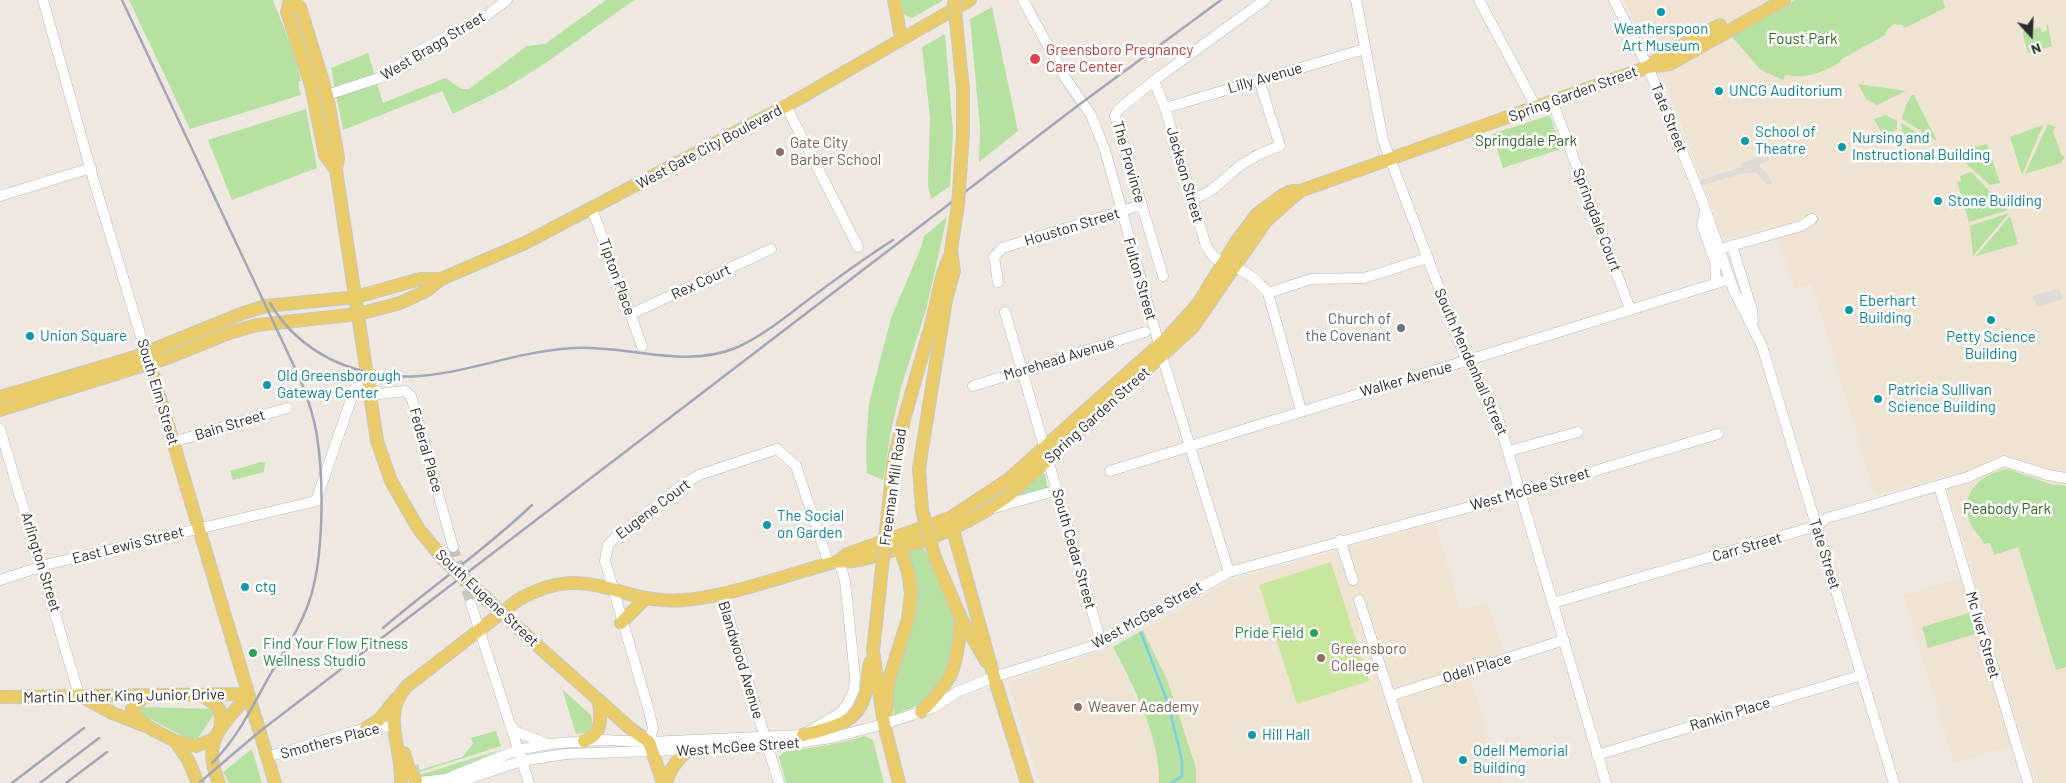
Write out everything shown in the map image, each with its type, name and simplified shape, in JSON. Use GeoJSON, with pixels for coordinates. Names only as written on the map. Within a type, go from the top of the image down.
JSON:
{"type":"FeatureCollection","features":[{"type":"Feature","properties":{"kind":"main road","name":"South Eugene Street"},"geometry":{"type":"LineString","coordinates":[[336,170],[325,156],[311,85],[287,12],[290,0],[300,7],[313,44],[327,95],[338,158],[336,170],[359,314],[369,395],[382,459],[400,499],[418,528],[443,559],[651,747]]}},
{"type":"Feature","properties":{"kind":"main road"},"geometry":{"type":"LineString","coordinates":[[894,0],[901,38]]}},
{"type":"Feature","properties":{"kind":"main road","name":"Freeman Mill Road"},"geometry":{"type":"LineString","coordinates":[[884,724],[873,650],[893,463],[905,411],[932,320],[945,265],[951,252],[958,205],[963,133],[963,89],[954,0]]}},
{"type":"Feature","properties":{"kind":"main road","name":"West Gate City Boulevard"},"geometry":{"type":"LineString","coordinates":[[148,358],[257,325],[359,314],[400,303],[426,291],[441,279],[520,245],[786,106],[901,38],[970,0]]}},
{"type":"Feature","properties":{"kind":"main road","name":"Spring Garden Street"},"geometry":{"type":"LineString","coordinates":[[1648,67],[1665,54],[1766,0]]}},
{"type":"Feature","properties":{"kind":"main road","name":"Spring Garden Street"},"geometry":{"type":"LineString","coordinates":[[366,728],[379,720],[407,686],[518,600],[542,588],[563,582],[579,582],[613,588],[646,598],[682,600],[721,594],[834,562],[847,554],[898,543],[991,508],[1048,460],[1161,351],[1229,265],[1246,227],[1257,214],[1283,195],[1292,191],[1300,192],[1390,158],[1536,107],[1553,103],[1648,67],[1670,64],[1784,0]]}},
{"type":"Feature","properties":{"kind":"main road","name":"Freeman Mill Road"},"geometry":{"type":"LineString","coordinates":[[951,252],[954,271],[946,300],[919,468],[922,510],[935,558],[962,618],[994,677]]}},
{"type":"Feature","properties":{"kind":"main road","name":"West Gate City Boulevard"},"geometry":{"type":"LineString","coordinates":[[148,358],[243,313],[266,306],[356,297],[420,279],[441,279]]}},
{"type":"Feature","properties":{"kind":"main road","name":"Spring Garden Street"},"geometry":{"type":"LineString","coordinates":[[952,524],[1161,351]]}},
{"type":"Feature","properties":{"kind":"main road"},"geometry":{"type":"LineString","coordinates":[[0,397],[148,358]]}},
{"type":"Feature","properties":{"kind":"main road"},"geometry":{"type":"LineString","coordinates":[[0,410],[148,358]]}},
{"type":"Feature","properties":{"kind":"main road","name":"South Elm Street"},"geometry":{"type":"LineString","coordinates":[[148,358],[275,783]]}},
{"type":"Feature","properties":{"kind":"main road"},"geometry":{"type":"LineString","coordinates":[[952,524],[994,677],[1028,783]]}},
{"type":"Feature","properties":{"kind":"main road"},"geometry":{"type":"LineString","coordinates":[[898,543],[908,572],[911,593],[908,619],[889,679],[884,724],[899,783]]}},
{"type":"Feature","properties":{"kind":"main road"},"geometry":{"type":"LineString","coordinates":[[621,623],[646,598]]}},
{"type":"Feature","properties":{"kind":"main road"},"geometry":{"type":"LineString","coordinates":[[921,712],[948,682],[955,666],[962,618]]}},
{"type":"Feature","properties":{"kind":"main road"},"geometry":{"type":"LineString","coordinates":[[803,735],[841,724],[858,710],[864,698],[873,650]]}},
{"type":"Feature","properties":{"kind":"main road"},"geometry":{"type":"LineString","coordinates":[[79,695],[120,717],[148,727],[175,741],[196,746],[217,734],[248,694]]}},
{"type":"Feature","properties":{"kind":"main road","name":"Martin Luther King Junior Drive"},"geometry":{"type":"LineString","coordinates":[[0,697],[248,694]]}},
{"type":"Feature","properties":{"kind":"main road"},"geometry":{"type":"LineString","coordinates":[[201,695],[218,706],[222,716],[210,755],[219,783]]}},
{"type":"Feature","properties":{"kind":"main road"},"geometry":{"type":"LineString","coordinates":[[400,695],[395,704],[394,726],[400,783],[407,779],[419,782]]}},
{"type":"Feature","properties":{"kind":"main road"},"geometry":{"type":"LineString","coordinates":[[145,696],[134,705],[133,712],[148,727]]}},
{"type":"Feature","properties":{"kind":"main road"},"geometry":{"type":"LineString","coordinates":[[584,741],[597,735],[600,729],[599,700]]}},
{"type":"Feature","properties":{"kind":"main road"},"geometry":{"type":"LineString","coordinates":[[394,726],[401,736],[408,767],[419,782]]}},
{"type":"Feature","properties":{"kind":"main road"},"geometry":{"type":"LineString","coordinates":[[175,741],[188,760],[198,783]]}},
{"type":"Feature","properties":{"kind":"main road"},"geometry":{"type":"LineString","coordinates":[[651,747],[664,783]]}},
{"type":"Feature","properties":{"kind":"main road"},"geometry":{"type":"LineString","coordinates":[[664,783],[678,759],[688,750]]}},
{"type":"Feature","properties":{"kind":"street","name":"South Elm Street"},"geometry":{"type":"LineString","coordinates":[[43,0],[148,358]]}},
{"type":"Feature","properties":{"kind":"street","name":"West Bragg Street"},"geometry":{"type":"LineString","coordinates":[[327,95],[382,77],[423,48],[476,22],[507,0]]}},
{"type":"Feature","properties":{"kind":"street","name":"Fulton Street"},"geometry":{"type":"LineString","coordinates":[[1023,0],[1066,79],[1092,115],[1104,150],[1161,351],[1229,572]]}},
{"type":"Feature","properties":{"kind":"street","name":"The Province"},"geometry":{"type":"LineString","coordinates":[[1163,276],[1115,116],[1118,110],[1154,81],[1265,0]]}},
{"type":"Feature","properties":{"kind":"street","name":"South Mendenhall Street"},"geometry":{"type":"LineString","coordinates":[[1356,0],[1383,140],[1468,360],[1497,415],[1606,783]]}},
{"type":"Feature","properties":{"kind":"street"},"geometry":{"type":"LineString","coordinates":[[1479,0],[1536,107]]}},
{"type":"Feature","properties":{"kind":"street","name":"Tate Street"},"geometry":{"type":"LineString","coordinates":[[1614,0],[1648,67],[1706,211],[1730,279],[1768,362],[1894,783]]}},
{"type":"Feature","properties":{"kind":"street","name":"Lilly Avenue"},"geometry":{"type":"LineString","coordinates":[[1165,108],[1366,49]]}},
{"type":"Feature","properties":{"kind":"street"},"geometry":{"type":"LineString","coordinates":[[1192,199],[1208,194],[1239,166],[1255,156],[1280,146],[1259,80]]}},
{"type":"Feature","properties":{"kind":"street","name":"Jackson Street"},"geometry":{"type":"LineString","coordinates":[[1154,81],[1165,108],[1206,246],[1214,257],[1229,265]]}},
{"type":"Feature","properties":{"kind":"street","name":"Springdale Court"},"geometry":{"type":"LineString","coordinates":[[1553,103],[1630,309]]}},
{"type":"Feature","properties":{"kind":"street"},"geometry":{"type":"LineString","coordinates":[[786,106],[858,247]]}},
{"type":"Feature","properties":{"kind":"street"},"geometry":{"type":"LineString","coordinates":[[0,196],[91,168]]}},
{"type":"Feature","properties":{"kind":"street","name":"Houston Street"},"geometry":{"type":"LineString","coordinates":[[998,282],[994,257],[1002,248],[1141,205]]}},
{"type":"Feature","properties":{"kind":"street","name":"Tipton Place"},"geometry":{"type":"LineString","coordinates":[[592,208],[642,346]]}},
{"type":"Feature","properties":{"kind":"street","name":"Tate Street"},"geometry":{"type":"LineString","coordinates":[[1706,211],[1702,225],[1715,261],[1716,282]]}},
{"type":"Feature","properties":{"kind":"street"},"geometry":{"type":"LineString","coordinates":[[1720,249],[1801,226],[1812,219]]}},
{"type":"Feature","properties":{"kind":"street","name":"Tate Street"},"geometry":{"type":"LineString","coordinates":[[1732,246],[1752,310],[1753,326]]}},
{"type":"Feature","properties":{"kind":"street","name":"Rex Court"},"geometry":{"type":"LineString","coordinates":[[631,314],[771,249]]}},
{"type":"Feature","properties":{"kind":"street"},"geometry":{"type":"LineString","coordinates":[[1268,294],[1311,279],[1364,278],[1428,258]]}},
{"type":"Feature","properties":{"kind":"street"},"geometry":{"type":"LineString","coordinates":[[1229,265],[1255,279],[1268,294],[1301,410]]}},
{"type":"Feature","properties":{"kind":"street","name":"Walker Avenue"},"geometry":{"type":"LineString","coordinates":[[1110,471],[1301,410],[1730,279]]}},
{"type":"Feature","properties":{"kind":"street","name":"South Cedar Street"},"geometry":{"type":"LineString","coordinates":[[1005,312],[1101,642]]}},
{"type":"Feature","properties":{"kind":"street","name":"Morehead Avenue"},"geometry":{"type":"LineString","coordinates":[[973,386],[1145,332]]}},
{"type":"Feature","properties":{"kind":"street","name":"East Lewis Street"},"geometry":{"type":"LineString","coordinates":[[0,580],[42,566],[199,527],[316,501],[355,388],[366,373]]}},
{"type":"Feature","properties":{"kind":"street","name":"Federal Place"},"geometry":{"type":"LineString","coordinates":[[369,395],[405,391],[411,396],[453,547]]}},
{"type":"Feature","properties":{"kind":"street","name":"Bain Street"},"geometry":{"type":"LineString","coordinates":[[173,442],[287,408]]}},
{"type":"Feature","properties":{"kind":"street","name":"Arlington Street"},"geometry":{"type":"LineString","coordinates":[[0,429],[79,695]]}},
{"type":"Feature","properties":{"kind":"street"},"geometry":{"type":"LineString","coordinates":[[1509,451],[1578,432]]}},
{"type":"Feature","properties":{"kind":"street","name":"West McGee Street"},"geometry":{"type":"LineString","coordinates":[[419,782],[446,780],[518,750],[549,744],[584,741],[688,750],[768,747],[831,738],[884,724],[933,708],[965,688],[994,677],[1101,642],[1229,572],[1340,540],[1521,493],[1718,434]]}},
{"type":"Feature","properties":{"kind":"street","name":"Eugene Court"},"geometry":{"type":"LineString","coordinates":[[651,747],[653,728],[649,711],[621,623],[605,561],[605,553],[614,539],[681,486],[699,475],[773,449],[780,450],[796,466],[834,562]]}},
{"type":"Feature","properties":{"kind":"street","name":"Carr Street"},"geometry":{"type":"LineString","coordinates":[[1553,603],[1816,526],[1827,518],[1968,477],[2004,461],[2048,475],[2066,478]]}},
{"type":"Feature","properties":{"kind":"street","name":"Mc Iver Street"},"geometry":{"type":"LineString","coordinates":[[1939,486],[2028,783]]}},
{"type":"Feature","properties":{"kind":"street"},"geometry":{"type":"LineString","coordinates":[[991,508],[1058,490]]}},
{"type":"Feature","properties":{"kind":"street"},"geometry":{"type":"LineString","coordinates":[[1340,540],[1353,580]]}},
{"type":"Feature","properties":{"kind":"street"},"geometry":{"type":"LineString","coordinates":[[803,735],[840,713],[848,703],[854,690],[851,624],[845,582],[834,562]]}},
{"type":"Feature","properties":{"kind":"street","name":"Blandwood Avenue"},"geometry":{"type":"LineString","coordinates":[[721,594],[779,783]]}},
{"type":"Feature","properties":{"kind":"street"},"geometry":{"type":"LineString","coordinates":[[1359,600],[1418,783]]}},
{"type":"Feature","properties":{"kind":"street"},"geometry":{"type":"LineString","coordinates":[[471,604],[529,783]]}},
{"type":"Feature","properties":{"kind":"street","name":"Odell Place"},"geometry":{"type":"LineString","coordinates":[[1390,696],[1564,640]]}},
{"type":"Feature","properties":{"kind":"street","name":"Rankin Place"},"geometry":{"type":"LineString","coordinates":[[1597,755],[1862,675]]}},
{"type":"Feature","properties":{"kind":"street"},"geometry":{"type":"LineString","coordinates":[[510,725],[517,732],[549,744]]}},
{"type":"Feature","properties":{"kind":"street","name":"Smothers Place"},"geometry":{"type":"LineString","coordinates":[[267,757],[366,728],[394,726]]}},
{"type":"Feature","properties":{"kind":"street","name":"West McGee Street"},"geometry":{"type":"LineString","coordinates":[[456,783],[521,761],[765,735],[803,735]]}},
{"type":"Feature","properties":{"kind":"shaded area"},"geometry":{"type":"Polygon","coordinates":[[[1623,0],[2066,0],[2066,783],[2037,783],[2024,742],[1954,763],[1903,595],[1973,574],[1944,476],[1875,496],[1812,284],[1794,289],[1774,225],[1728,238],[1722,235],[1663,75],[1623,0]]]}},
{"type":"Feature","properties":{"kind":"shaded area"},"geometry":{"type":"Polygon","coordinates":[[[1761,156],[1763,158],[1768,157],[1769,160],[1761,163],[1759,167],[1768,175],[1773,184],[1767,184],[1756,172],[1740,174],[1697,187],[1694,182],[1742,167],[1741,163],[1761,156]]]}},
{"type":"Feature","properties":{"kind":"shaded area"},"geometry":{"type":"Polygon","coordinates":[[[2059,288],[2063,299],[2037,307],[2033,296],[2059,288]]]}},
{"type":"Feature","properties":{"kind":"shaded area","name":"Greensboro College"},"geometry":{"type":"Polygon","coordinates":[[[1435,523],[1461,610],[1488,602],[1504,652],[1466,665],[1503,783],[1196,783],[1196,768],[1168,682],[1143,630],[1230,581],[1435,523]]]}},
{"type":"Feature","properties":{"kind":"shaded area","name":"Weaver Academy"},"geometry":{"type":"Polygon","coordinates":[[[1113,647],[1149,728],[1160,766],[1159,783],[1040,783],[1008,682],[1113,647]]]}},
{"type":"Feature","properties":{"kind":"green space"},"geometry":{"type":"Polygon","coordinates":[[[129,0],[273,0],[295,56],[301,81],[298,82],[301,95],[190,129],[129,0]]]}},
{"type":"Feature","properties":{"kind":"green space"},"geometry":{"type":"Polygon","coordinates":[[[606,0],[634,0],[547,62],[504,89],[453,114],[442,91],[343,130],[331,68],[368,53],[383,103],[445,78],[462,89],[469,89],[527,46],[545,44],[606,0]]]}},
{"type":"Feature","properties":{"kind":"green space"},"geometry":{"type":"Polygon","coordinates":[[[901,0],[942,1],[912,18],[904,15],[901,0]]]}},
{"type":"Feature","properties":{"kind":"green space","name":"Foust Park"},"geometry":{"type":"Polygon","coordinates":[[[1796,0],[1943,0],[1945,8],[1905,28],[1902,25],[1894,24],[1887,30],[1885,35],[1827,69],[1807,76],[1785,75],[1783,80],[1761,70],[1732,37],[1739,31],[1796,0]]]}},
{"type":"Feature","properties":{"kind":"green space"},"geometry":{"type":"Polygon","coordinates":[[[992,7],[1018,131],[979,162],[980,127],[970,19],[992,7]]]}},
{"type":"Feature","properties":{"kind":"green space"},"geometry":{"type":"Polygon","coordinates":[[[2048,24],[2052,46],[2028,53],[2022,32],[2040,27],[2042,32],[2047,30],[2046,25],[2048,24]]]}},
{"type":"Feature","properties":{"kind":"green space"},"geometry":{"type":"Polygon","coordinates":[[[945,34],[953,132],[950,186],[931,199],[928,184],[930,117],[922,47],[945,34]]]}},
{"type":"Feature","properties":{"kind":"green space"},"geometry":{"type":"Polygon","coordinates":[[[1858,84],[1906,91],[1877,105],[1866,99],[1858,84]]]}},
{"type":"Feature","properties":{"kind":"green space"},"geometry":{"type":"Polygon","coordinates":[[[1912,95],[1914,95],[1937,141],[1902,119],[1906,105],[1912,95]]]}},
{"type":"Feature","properties":{"kind":"green space"},"geometry":{"type":"Polygon","coordinates":[[[306,109],[317,168],[232,200],[208,140],[306,109]]]}},
{"type":"Feature","properties":{"kind":"green space","name":"Springdale Park"},"geometry":{"type":"Polygon","coordinates":[[[1550,115],[1561,149],[1503,168],[1492,134],[1550,115]]]}},
{"type":"Feature","properties":{"kind":"green space"},"geometry":{"type":"Polygon","coordinates":[[[1886,115],[1897,121],[1897,130],[1883,135],[1874,119],[1886,115]]]}},
{"type":"Feature","properties":{"kind":"green space"},"geometry":{"type":"Polygon","coordinates":[[[1901,123],[1932,142],[1905,143],[1901,123]]]}},
{"type":"Feature","properties":{"kind":"green space"},"geometry":{"type":"Polygon","coordinates":[[[2048,124],[2056,127],[2053,131],[2061,154],[2065,157],[2061,163],[2025,174],[2048,124]]]}},
{"type":"Feature","properties":{"kind":"green space"},"geometry":{"type":"Polygon","coordinates":[[[2043,125],[2022,175],[2010,137],[2043,125]]]}},
{"type":"Feature","properties":{"kind":"green space"},"geometry":{"type":"Polygon","coordinates":[[[1987,144],[2000,183],[1990,185],[1961,159],[1972,148],[1987,144]]]}},
{"type":"Feature","properties":{"kind":"green space"},"geometry":{"type":"Polygon","coordinates":[[[1971,172],[2008,210],[1969,222],[1957,182],[1961,181],[1960,176],[1971,172]]]}},
{"type":"Feature","properties":{"kind":"green space"},"geometry":{"type":"Polygon","coordinates":[[[2009,213],[1973,256],[1970,226],[2009,213]]]}},
{"type":"Feature","properties":{"kind":"green space"},"geometry":{"type":"Polygon","coordinates":[[[2010,216],[2018,244],[1976,256],[2010,216]]]}},
{"type":"Feature","properties":{"kind":"green space"},"geometry":{"type":"Polygon","coordinates":[[[947,217],[926,310],[902,384],[892,426],[883,480],[867,473],[866,447],[869,403],[891,318],[920,250],[924,236],[947,217]]]}},
{"type":"Feature","properties":{"kind":"green space"},"geometry":{"type":"Polygon","coordinates":[[[261,462],[265,463],[264,472],[233,480],[230,471],[261,462]]]}},
{"type":"Feature","properties":{"kind":"green space","name":"Peabody Park"},"geometry":{"type":"Polygon","coordinates":[[[2008,469],[2053,485],[2066,486],[2066,667],[2056,670],[2018,547],[1994,555],[1990,543],[1984,544],[1971,525],[1967,514],[1969,495],[1974,487],[1988,476],[2008,469]]]}},
{"type":"Feature","properties":{"kind":"green space"},"geometry":{"type":"Polygon","coordinates":[[[1042,474],[1045,474],[1048,490],[1016,497],[1042,474]]]}},
{"type":"Feature","properties":{"kind":"green space"},"geometry":{"type":"Polygon","coordinates":[[[923,546],[955,621],[950,664],[939,687],[919,705],[894,715],[891,688],[909,631],[908,553],[923,546]]]}},
{"type":"Feature","properties":{"kind":"green space","name":"Pride Field"},"geometry":{"type":"Polygon","coordinates":[[[1331,562],[1369,681],[1297,704],[1259,585],[1331,562]]]}},
{"type":"Feature","properties":{"kind":"green space"},"geometry":{"type":"Polygon","coordinates":[[[1969,613],[1975,634],[1928,648],[1922,627],[1969,613]]]}},
{"type":"Feature","properties":{"kind":"green space"},"geometry":{"type":"Polygon","coordinates":[[[1143,630],[1168,682],[1196,768],[1196,783],[1159,783],[1151,731],[1137,695],[1113,647],[1143,630]]]}},
{"type":"Feature","properties":{"kind":"green space"},"geometry":{"type":"Polygon","coordinates":[[[562,689],[591,715],[593,727],[589,732],[576,734],[562,689]]]}},
{"type":"Feature","properties":{"kind":"green space"},"geometry":{"type":"Polygon","coordinates":[[[140,708],[211,709],[214,714],[198,738],[190,740],[141,714],[140,708]]]}},
{"type":"Feature","properties":{"kind":"green space"},"geometry":{"type":"Polygon","coordinates":[[[496,731],[501,746],[417,773],[414,766],[418,764],[420,770],[462,757],[473,744],[471,738],[496,731]]]}},
{"type":"Feature","properties":{"kind":"green space"},"geometry":{"type":"Polygon","coordinates":[[[865,736],[873,740],[884,783],[786,783],[779,757],[784,752],[834,744],[865,736]]]}},
{"type":"Feature","properties":{"kind":"green space"},"geometry":{"type":"Polygon","coordinates":[[[252,749],[262,783],[229,783],[223,772],[252,749]]]}},
{"type":"Feature","properties":{"kind":"green space"},"geometry":{"type":"Polygon","coordinates":[[[503,749],[445,774],[425,780],[416,776],[503,749]]]}},
{"type":"Feature","properties":{"kind":"waterway"},"geometry":{"type":"LineString","coordinates":[[1141,633],[1168,703],[1182,760],[1182,776],[1171,783]]}},
{"type":"Feature","properties":{"kind":"tunnel"},"geometry":{"type":"LineString","coordinates":[[453,547],[471,604]]}},
{"type":"Feature","properties":{"kind":"railway"},"geometry":{"type":"LineString","coordinates":[[122,0],[301,381],[317,436],[322,497],[320,542],[318,564],[309,602],[295,633],[242,725],[212,763]]}},
{"type":"Feature","properties":{"kind":"railway"},"geometry":{"type":"LineString","coordinates":[[199,783],[259,732],[1076,107],[1221,0]]}},
{"type":"Feature","properties":{"kind":"railway"},"geometry":{"type":"LineString","coordinates":[[270,303],[289,328],[321,354],[362,371],[393,376],[423,376],[452,372],[511,358],[574,348],[595,348],[677,357],[717,354],[738,347],[755,338],[893,240]]}},
{"type":"Feature","properties":{"kind":"railway"},"geometry":{"type":"LineString","coordinates":[[383,628],[496,537],[532,505]]}},
{"type":"Feature","properties":{"kind":"railway"},"geometry":{"type":"LineString","coordinates":[[12,783],[84,728]]}},
{"type":"Feature","properties":{"kind":"railway"},"geometry":{"type":"LineString","coordinates":[[40,783],[99,738]]}},
{"type":"Feature","properties":{"kind":"railway"},"geometry":{"type":"LineString","coordinates":[[66,783],[107,752]]}},
{"type":"Feature","properties":{"kind":"place","name":"Weatherspoon Art Museum"},"geometry":{"type":"Point","coordinates":[1661,12]}},
{"type":"Feature","properties":{"kind":"place","name":"Greensboro Pregnancy Care Center"},"geometry":{"type":"Point","coordinates":[1035,59]}},
{"type":"Feature","properties":{"kind":"place","name":"UNCG Auditorium"},"geometry":{"type":"Point","coordinates":[1719,91]}},
{"type":"Feature","properties":{"kind":"place","name":"School of Theatre"},"geometry":{"type":"Point","coordinates":[1745,141]}},
{"type":"Feature","properties":{"kind":"place","name":"Nursing and Instructional Building"},"geometry":{"type":"Point","coordinates":[1842,147]}},
{"type":"Feature","properties":{"kind":"place","name":"Gate City Barber School"},"geometry":{"type":"Point","coordinates":[780,152]}},
{"type":"Feature","properties":{"kind":"place","name":"Stone Building"},"geometry":{"type":"Point","coordinates":[1938,201]}},
{"type":"Feature","properties":{"kind":"place","name":"Eberhart Building"},"geometry":{"type":"Point","coordinates":[1849,310]}},
{"type":"Feature","properties":{"kind":"place","name":"Petty Science Building"},"geometry":{"type":"Point","coordinates":[1991,320]}},
{"type":"Feature","properties":{"kind":"place","name":"Church of the Covenant"},"geometry":{"type":"Point","coordinates":[1401,328]}},
{"type":"Feature","properties":{"kind":"place","name":"Union Square"},"geometry":{"type":"Point","coordinates":[30,336]}},
{"type":"Feature","properties":{"kind":"place","name":"Old Greensborough Gateway Center"},"geometry":{"type":"Point","coordinates":[267,385]}},
{"type":"Feature","properties":{"kind":"place","name":"Patricia Sullivan Science Building"},"geometry":{"type":"Point","coordinates":[1878,399]}},
{"type":"Feature","properties":{"kind":"place","name":"The Social on Garden"},"geometry":{"type":"Point","coordinates":[767,525]}},
{"type":"Feature","properties":{"kind":"place","name":"ctg"},"geometry":{"type":"Point","coordinates":[245,587]}},
{"type":"Feature","properties":{"kind":"place","name":"Pride Field"},"geometry":{"type":"Point","coordinates":[1314,633]}},
{"type":"Feature","properties":{"kind":"place","name":"Find Your Flow Fitness Wellness Studio"},"geometry":{"type":"Point","coordinates":[253,653]}},
{"type":"Feature","properties":{"kind":"place","name":"Greensboro College"},"geometry":{"type":"Point","coordinates":[1321,658]}},
{"type":"Feature","properties":{"kind":"place","name":"Weaver Academy"},"geometry":{"type":"Point","coordinates":[1078,707]}},
{"type":"Feature","properties":{"kind":"place","name":"Hill Hall"},"geometry":{"type":"Point","coordinates":[1252,735]}},
{"type":"Feature","properties":{"kind":"place","name":"Odell Memorial Building"},"geometry":{"type":"Point","coordinates":[1463,760]}}]}
